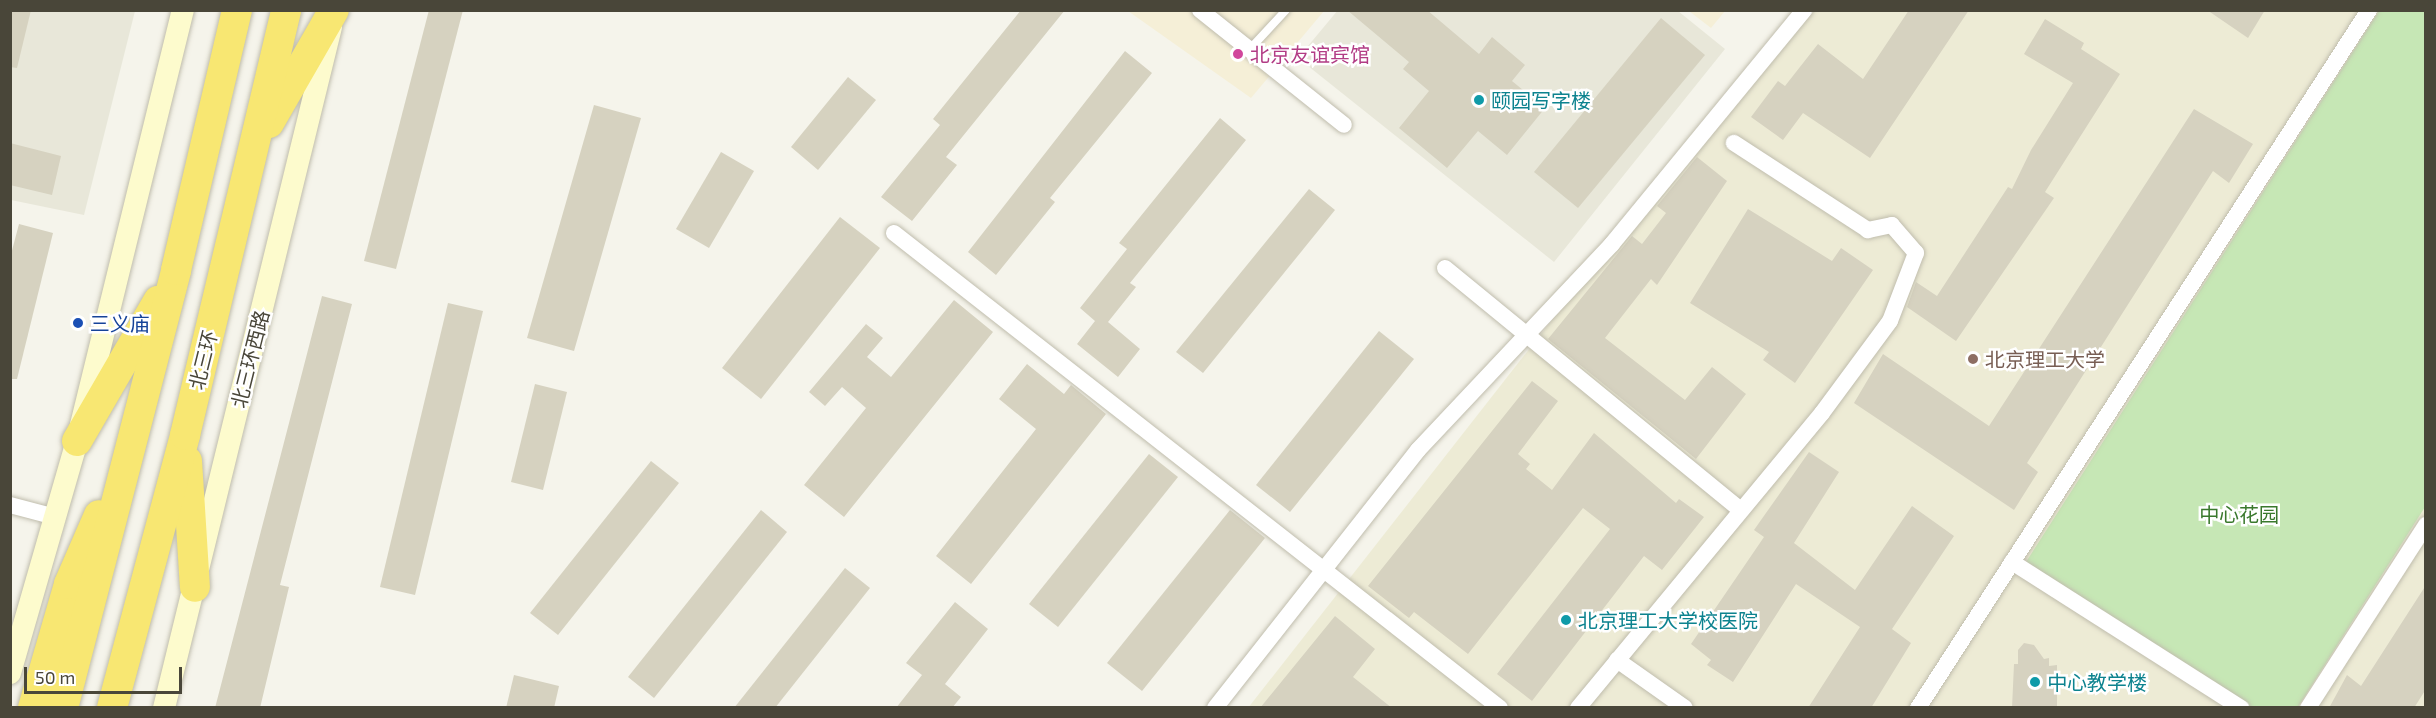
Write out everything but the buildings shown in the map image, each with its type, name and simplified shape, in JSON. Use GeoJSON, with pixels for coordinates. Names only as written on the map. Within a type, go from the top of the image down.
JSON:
{"type":"FeatureCollection","features":[{"type":"Feature","properties":{"kind":"highway"},"geometry":{"type":"LineString","coordinates":[[63,708],[137,427],[237,10]]}},
{"type":"Feature","properties":{"kind":"highway","name":"北三环"},"geometry":{"type":"LineString","coordinates":[[112,708],[185,435],[286,10]]}},
{"type":"Feature","properties":{"kind":"highway"},"geometry":{"type":"LineString","coordinates":[[253,152],[335,10]]}},
{"type":"Feature","properties":{"kind":"highway"},"geometry":{"type":"LineString","coordinates":[[77,441],[176,270]]}},
{"type":"Feature","properties":{"kind":"highway"},"geometry":{"type":"LineString","coordinates":[[33,708],[69,584],[137,427]]}},
{"type":"Feature","properties":{"kind":"highway"},"geometry":{"type":"LineString","coordinates":[[185,435],[195,587]]}},
{"type":"Feature","properties":{"kind":"street"},"geometry":{"type":"LineString","coordinates":[[10,673],[77,441],[183,10]]}},
{"type":"Feature","properties":{"kind":"street","name":"北三环西路"},"geometry":{"type":"LineString","coordinates":[[164,708],[335,10]]}},
{"type":"Feature","properties":{"kind":"street"},"geometry":{"type":"LineString","coordinates":[[1200,10],[1344,125]]}},
{"type":"Feature","properties":{"kind":"street"},"geometry":{"type":"LineString","coordinates":[[1215,708],[1418,450],[1612,244],[1804,10]]}},
{"type":"Feature","properties":{"kind":"street"},"geometry":{"type":"LineString","coordinates":[[1918,708],[2369,10]]}},
{"type":"Feature","properties":{"kind":"street"},"geometry":{"type":"LineString","coordinates":[[1578,708],[1822,413],[1890,321],[1916,253],[1892,225],[1868,230],[1734,142]]}},
{"type":"Feature","properties":{"kind":"street"},"geometry":{"type":"LineString","coordinates":[[894,233],[1500,708]]}},
{"type":"Feature","properties":{"kind":"street"},"geometry":{"type":"LineString","coordinates":[[1445,268],[1742,510]]}},
{"type":"Feature","properties":{"kind":"street"},"geometry":{"type":"LineString","coordinates":[[10,505],[55,517]]}},
{"type":"Feature","properties":{"kind":"street"},"geometry":{"type":"LineString","coordinates":[[2308,708],[2426,525]]}},
{"type":"Feature","properties":{"kind":"street"},"geometry":{"type":"LineString","coordinates":[[2012,562],[2241,708]]}},
{"type":"Feature","properties":{"kind":"street"},"geometry":{"type":"LineString","coordinates":[[1617,660],[1685,708]]}},
{"type":"Feature","properties":{"kind":"lane"},"geometry":{"type":"LineString","coordinates":[[1249,50],[1286,10]]}},
{"type":"Feature","properties":{"kind":"shaded area"},"geometry":{"type":"Polygon","coordinates":[[[1338,10],[1678,11],[1725,49],[1554,262],[1298,58],[1338,10]]]}},
{"type":"Feature","properties":{"kind":"shaded area"},"geometry":{"type":"Polygon","coordinates":[[[11,11],[135,11],[84,215],[11,200],[11,11]]]}},
{"type":"Feature","properties":{"kind":"shaded area","name":"北京友谊宾馆"},"geometry":{"type":"Polygon","coordinates":[[[1128,11],[1324,11],[1251,98],[1128,11]]]}},
{"type":"Feature","properties":{"kind":"shaded area"},"geometry":{"type":"Polygon","coordinates":[[[1689,11],[1725,11],[1711,28],[1689,11]]]}},
{"type":"Feature","properties":{"kind":"shaded area","name":"北京理工大学"},"geometry":{"type":"Polygon","coordinates":[[[1794,11],[2425,11],[2425,707],[1248,708],[1794,11]]]}},
{"type":"Feature","properties":{"kind":"green space","name":"中心花园"},"geometry":{"type":"Polygon","coordinates":[[[2379,11],[2425,11],[2425,507],[2298,707],[2245,707],[2024,565],[2379,11]]]}},
{"type":"Feature","properties":{"kind":"place","name":"北京友谊宾馆"},"geometry":{"type":"Point","coordinates":[1238,54]}},
{"type":"Feature","properties":{"kind":"place","name":"颐园写字楼"},"geometry":{"type":"Point","coordinates":[1479,100]}},
{"type":"Feature","properties":{"kind":"place","name":"三义庙"},"geometry":{"type":"Point","coordinates":[78,323]}},
{"type":"Feature","properties":{"kind":"place","name":"北京理工大学"},"geometry":{"type":"Point","coordinates":[1973,359]}},
{"type":"Feature","properties":{"kind":"place","name":"北京理工大学校医院"},"geometry":{"type":"Point","coordinates":[1566,620]}},
{"type":"Feature","properties":{"kind":"place","name":"中心教学楼"},"geometry":{"type":"Point","coordinates":[2035,682]}}]}
